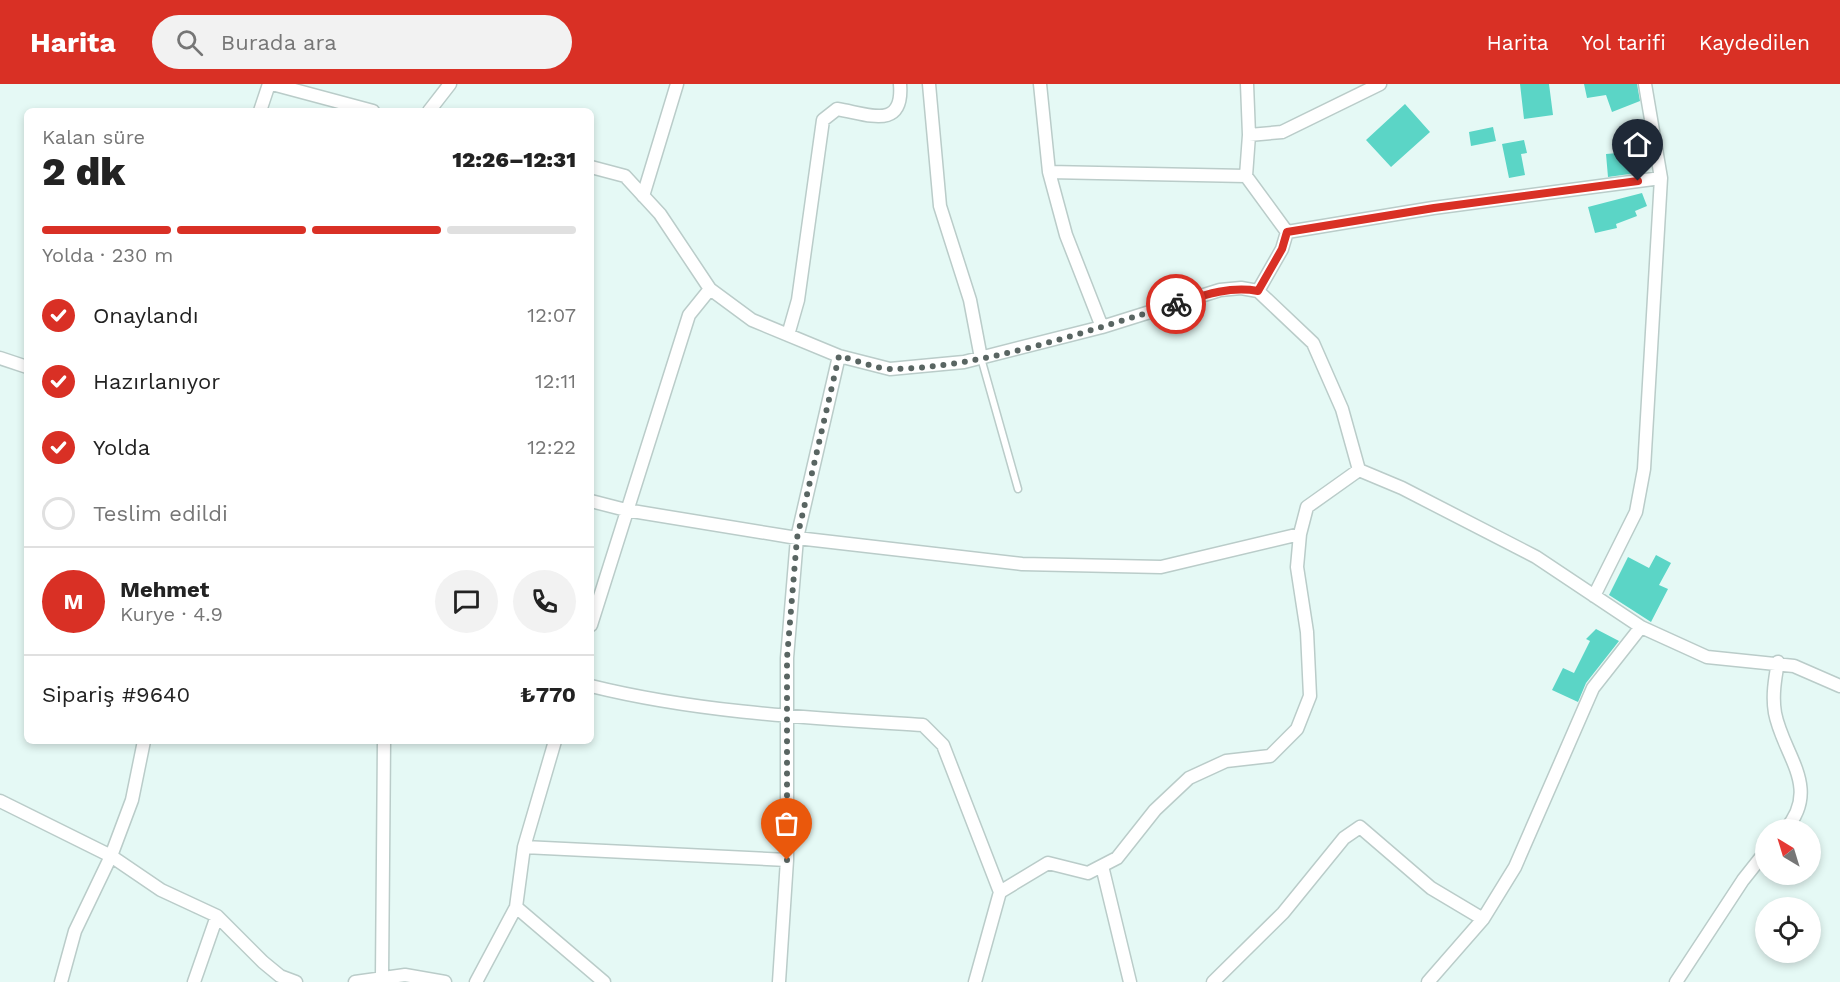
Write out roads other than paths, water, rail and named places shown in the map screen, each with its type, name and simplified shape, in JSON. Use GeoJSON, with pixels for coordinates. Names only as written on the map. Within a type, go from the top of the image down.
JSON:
{"type":"FeatureCollection","features":[{"type":"Feature","properties":{"kind":"street"},"geometry":{"type":"LineString","coordinates":[[261,108],[270,84],[295,87],[363,108]]}},
{"type":"Feature","properties":{"kind":"street"},"geometry":{"type":"LineString","coordinates":[[431,108],[450,84]]}},
{"type":"Feature","properties":{"kind":"street"},"geometry":{"type":"LineString","coordinates":[[643,196],[677,84]]}},
{"type":"Feature","properties":{"kind":"street"},"geometry":{"type":"LineString","coordinates":[[788,335],[800,288],[823,120],[837,110],[881,116],[892,115],[897,110],[901,97],[900,84]]}},
{"type":"Feature","properties":{"kind":"street"},"geometry":{"type":"LineString","coordinates":[[929,84],[940,206],[970,300],[981,358]]}},
{"type":"Feature","properties":{"kind":"street"},"geometry":{"type":"LineString","coordinates":[[1040,84],[1049,172],[1066,235],[1102,327]]}},
{"type":"Feature","properties":{"kind":"street"},"geometry":{"type":"LineString","coordinates":[[1246,84],[1250,135],[1246,176],[1287,232]]}},
{"type":"Feature","properties":{"kind":"street"},"geometry":{"type":"LineString","coordinates":[[1250,135],[1282,132],[1380,84]]}},
{"type":"Feature","properties":{"kind":"street"},"geometry":{"type":"LineString","coordinates":[[1594,596],[1636,512],[1644,469],[1661,178],[1645,84]]}},
{"type":"Feature","properties":{"kind":"street"},"geometry":{"type":"LineString","coordinates":[[594,168],[625,176],[660,214],[710,289],[752,320],[839,356],[890,369],[964,362],[981,358],[1102,327],[1220,290],[1241,288],[1258,291],[1312,343],[1342,409],[1359,470]]}},
{"type":"Feature","properties":{"kind":"street"},"geometry":{"type":"LineString","coordinates":[[1049,172],[1246,176]]}},
{"type":"Feature","properties":{"kind":"street"},"geometry":{"type":"LineString","coordinates":[[1287,232],[1434,208],[1661,178]]}},
{"type":"Feature","properties":{"kind":"street"},"geometry":{"type":"LineString","coordinates":[[1258,291],[1282,249],[1287,232]]}},
{"type":"Feature","properties":{"kind":"street"},"geometry":{"type":"LineString","coordinates":[[594,615],[689,315],[710,289]]}},
{"type":"Feature","properties":{"kind":"street"},"geometry":{"type":"LineString","coordinates":[[779,982],[787,860],[789,717],[787,658],[797,538],[839,356]]}},
{"type":"Feature","properties":{"kind":"street"},"geometry":{"type":"LineString","coordinates":[[0,358],[24,366]]}},
{"type":"Feature","properties":{"kind":"street"},"geometry":{"type":"LineString","coordinates":[[1359,470],[1402,488],[1536,557],[1641,627],[1707,657],[1778,662],[1794,666],[1840,686]]}},
{"type":"Feature","properties":{"kind":"street"},"geometry":{"type":"LineString","coordinates":[[999,892],[1048,863],[1088,873],[1117,858],[1155,810],[1189,778],[1226,761],[1270,756],[1297,729],[1310,696],[1307,632],[1297,567],[1300,534],[1307,507],[1359,470]]}},
{"type":"Feature","properties":{"kind":"street"},"geometry":{"type":"LineString","coordinates":[[594,502],[626,510],[797,538],[1022,564],[1161,567],[1300,534]]}},
{"type":"Feature","properties":{"kind":"street"},"geometry":{"type":"LineString","coordinates":[[1428,982],[1483,919],[1515,867],[1593,688],[1641,627]]}},
{"type":"Feature","properties":{"kind":"street"},"geometry":{"type":"LineString","coordinates":[[1778,662],[1773,698],[1776,716],[1801,787],[1800,807],[1792,819]]}},
{"type":"Feature","properties":{"kind":"street"},"geometry":{"type":"LineString","coordinates":[[594,687],[646,700],[789,717],[923,725],[942,745],[999,892],[975,982]]}},
{"type":"Feature","properties":{"kind":"street"},"geometry":{"type":"LineString","coordinates":[[61,982],[75,931],[111,856],[132,800],[143,744]]}},
{"type":"Feature","properties":{"kind":"street"},"geometry":{"type":"LineString","coordinates":[[382,976],[384,744]]}},
{"type":"Feature","properties":{"kind":"street"},"geometry":{"type":"LineString","coordinates":[[476,982],[516,907],[524,847],[554,744]]}},
{"type":"Feature","properties":{"kind":"street"},"geometry":{"type":"LineString","coordinates":[[0,801],[111,856],[161,890],[217,916],[263,962],[280,976],[296,982]]}},
{"type":"Feature","properties":{"kind":"street"},"geometry":{"type":"LineString","coordinates":[[1213,982],[1283,913],[1344,838],[1360,827],[1431,888],[1483,919]]}},
{"type":"Feature","properties":{"kind":"street"},"geometry":{"type":"LineString","coordinates":[[524,847],[787,860]]}},
{"type":"Feature","properties":{"kind":"street"},"geometry":{"type":"LineString","coordinates":[[1676,982],[1743,879],[1755,864]]}},
{"type":"Feature","properties":{"kind":"street"},"geometry":{"type":"LineString","coordinates":[[1102,866],[1130,982]]}},
{"type":"Feature","properties":{"kind":"street"},"geometry":{"type":"LineString","coordinates":[[516,907],[604,982]]}},
{"type":"Feature","properties":{"kind":"street"},"geometry":{"type":"LineString","coordinates":[[194,982],[217,916]]}},
{"type":"Feature","properties":{"kind":"street"},"geometry":{"type":"LineString","coordinates":[[356,982],[382,976],[405,975],[444,982]]}},
{"type":"Feature","properties":{"kind":"lane"},"geometry":{"type":"LineString","coordinates":[[981,358],[1018,489]]}}]}
